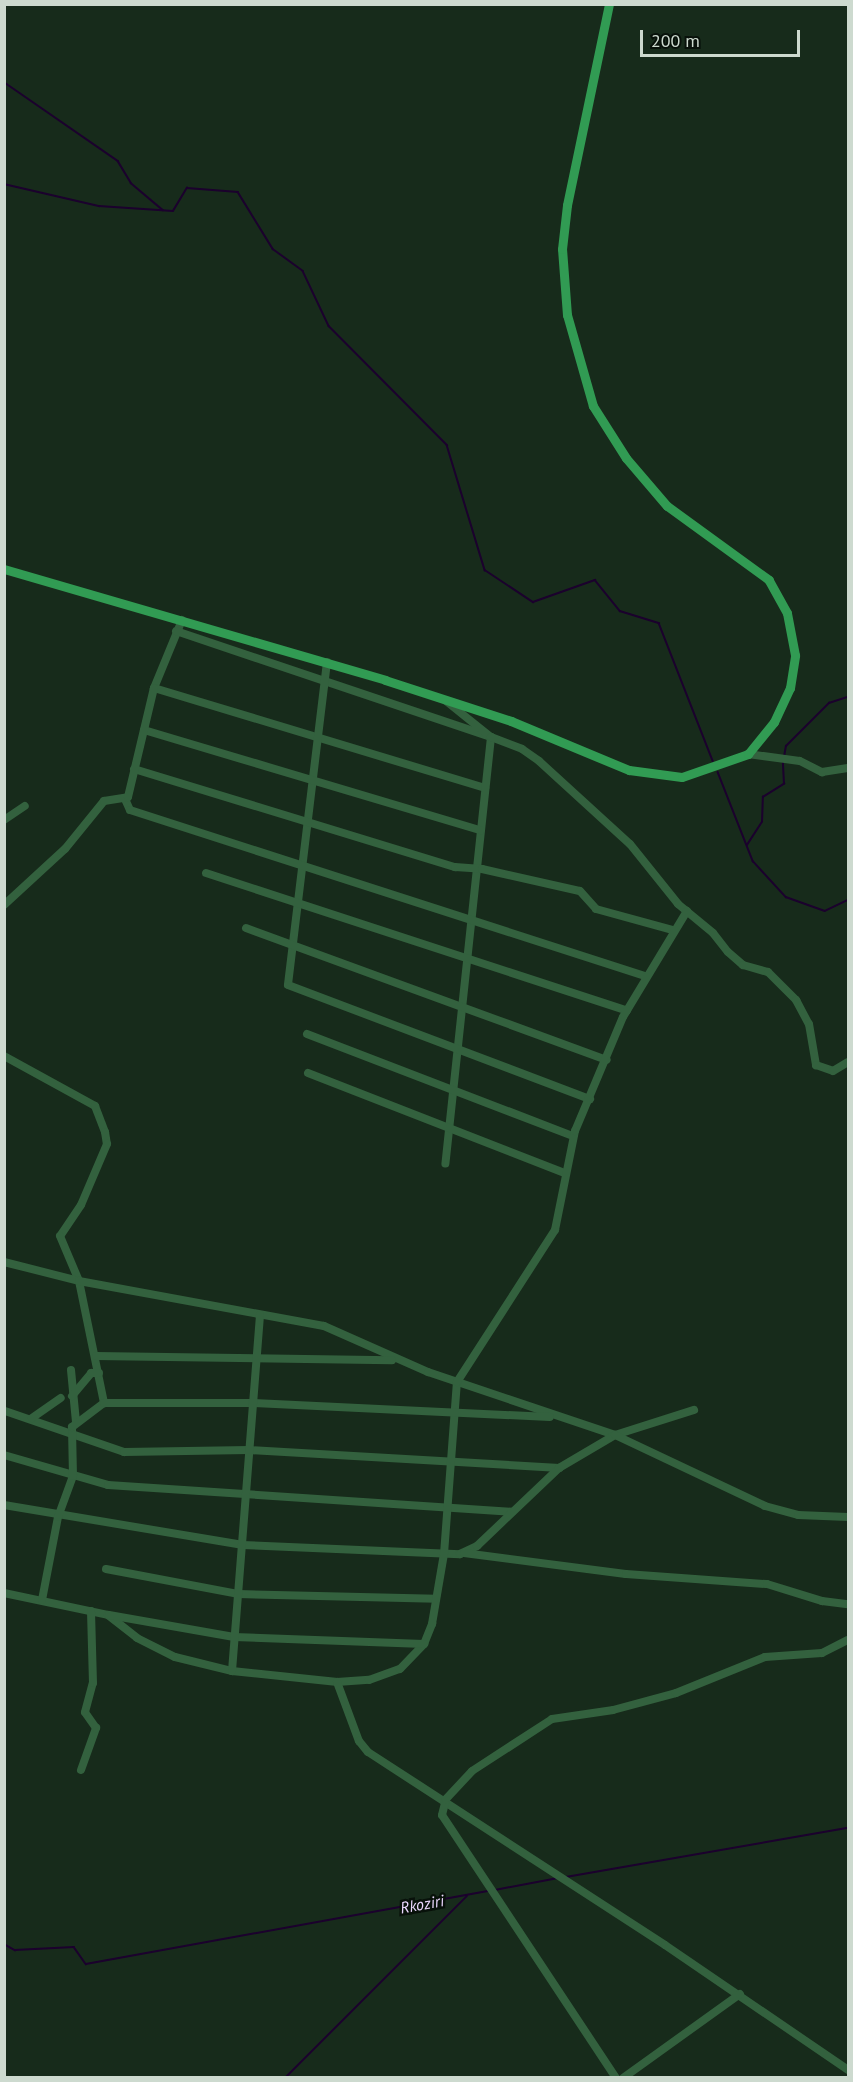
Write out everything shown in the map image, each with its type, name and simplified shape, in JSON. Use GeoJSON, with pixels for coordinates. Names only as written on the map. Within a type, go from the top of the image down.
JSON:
{"type":"FeatureCollection","features":[{"type":"Feature","properties":{"kind":"main road"},"geometry":{"type":"LineString","coordinates":[[4,569],[327,662],[511,721],[629,770],[661,776],[700,774],[748,754],[774,722],[790,688],[795,655],[787,613],[769,580],[667,506],[626,458],[593,406],[567,315],[562,249],[567,205],[609,4]]}},
{"type":"Feature","properties":{"kind":"street"},"geometry":{"type":"LineString","coordinates":[[182,620],[154,687],[126,799],[130,810],[301,863],[645,976]]}},
{"type":"Feature","properties":{"kind":"street"},"geometry":{"type":"LineString","coordinates":[[176,632],[522,749],[630,844],[659,883],[743,965],[768,972],[796,1000],[809,1024],[816,1065],[833,1071],[849,1062]]}},
{"type":"Feature","properties":{"kind":"street"},"geometry":{"type":"LineString","coordinates":[[327,662],[288,985],[590,1099]]}},
{"type":"Feature","properties":{"kind":"street"},"geometry":{"type":"LineString","coordinates":[[154,687],[484,788]]}},
{"type":"Feature","properties":{"kind":"street"},"geometry":{"type":"LineString","coordinates":[[445,700],[491,737]]}},
{"type":"Feature","properties":{"kind":"street"},"geometry":{"type":"LineString","coordinates":[[144,730],[480,830]]}},
{"type":"Feature","properties":{"kind":"street"},"geometry":{"type":"LineString","coordinates":[[445,1164],[491,737]]}},
{"type":"Feature","properties":{"kind":"street"},"geometry":{"type":"LineString","coordinates":[[748,754],[800,761],[822,772],[849,768]]}},
{"type":"Feature","properties":{"kind":"street"},"geometry":{"type":"LineString","coordinates":[[134,769],[455,867],[476,869],[578,890],[596,909],[672,930]]}},
{"type":"Feature","properties":{"kind":"street"},"geometry":{"type":"LineString","coordinates":[[4,905],[65,849],[96,807],[104,801],[126,799]]}},
{"type":"Feature","properties":{"kind":"street"},"geometry":{"type":"LineString","coordinates":[[4,820],[25,806]]}},
{"type":"Feature","properties":{"kind":"street"},"geometry":{"type":"LineString","coordinates":[[206,873],[297,905],[627,1011]]}},
{"type":"Feature","properties":{"kind":"street"},"geometry":{"type":"LineString","coordinates":[[108,1615],[137,1638],[175,1657],[232,1671],[337,1682],[369,1680],[392,1673],[424,1644],[436,1599],[444,1554],[458,1382],[555,1230],[573,1136],[627,1011],[672,930],[687,911]]}},
{"type":"Feature","properties":{"kind":"street"},"geometry":{"type":"LineString","coordinates":[[246,928],[462,1005],[607,1060]]}},
{"type":"Feature","properties":{"kind":"street"},"geometry":{"type":"LineString","coordinates":[[307,1034],[573,1136]]}},
{"type":"Feature","properties":{"kind":"street"},"geometry":{"type":"LineString","coordinates":[[4,1056],[98,1109],[107,1144],[81,1205],[60,1232],[79,1281],[104,1403]]}},
{"type":"Feature","properties":{"kind":"street"},"geometry":{"type":"LineString","coordinates":[[308,1073],[449,1130],[565,1173]]}},
{"type":"Feature","properties":{"kind":"street"},"geometry":{"type":"LineString","coordinates":[[4,1262],[79,1281],[329,1328],[396,1360],[552,1417],[615,1435],[765,1506],[798,1515],[849,1517]]}},
{"type":"Feature","properties":{"kind":"street"},"geometry":{"type":"LineString","coordinates":[[232,1671],[260,1315]]}},
{"type":"Feature","properties":{"kind":"street"},"geometry":{"type":"LineString","coordinates":[[96,1356],[121,1360],[256,1356],[396,1360]]}},
{"type":"Feature","properties":{"kind":"street"},"geometry":{"type":"LineString","coordinates":[[42,1600],[58,1517],[73,1476],[72,1432],[76,1422],[71,1370]]}},
{"type":"Feature","properties":{"kind":"street"},"geometry":{"type":"LineString","coordinates":[[72,1396],[91,1373],[99,1373]]}},
{"type":"Feature","properties":{"kind":"street"},"geometry":{"type":"LineString","coordinates":[[32,1418],[61,1398]]}},
{"type":"Feature","properties":{"kind":"street"},"geometry":{"type":"LineString","coordinates":[[76,1422],[104,1403],[252,1403],[454,1416],[552,1417]]}},
{"type":"Feature","properties":{"kind":"street"},"geometry":{"type":"LineString","coordinates":[[464,1553],[559,1468],[615,1435],[694,1410]]}},
{"type":"Feature","properties":{"kind":"street"},"geometry":{"type":"LineString","coordinates":[[5,1411],[32,1418],[72,1432],[103,1447],[124,1452],[249,1450],[559,1468]]}},
{"type":"Feature","properties":{"kind":"street"},"geometry":{"type":"LineString","coordinates":[[4,1455],[108,1485],[244,1496],[512,1512]]}},
{"type":"Feature","properties":{"kind":"street"},"geometry":{"type":"LineString","coordinates":[[4,1505],[58,1517],[242,1545],[464,1553],[626,1574],[767,1584],[822,1601],[849,1604]]}},
{"type":"Feature","properties":{"kind":"street"},"geometry":{"type":"LineString","coordinates":[[106,1569],[238,1594],[436,1599]]}},
{"type":"Feature","properties":{"kind":"street"},"geometry":{"type":"LineString","coordinates":[[4,1593],[108,1615],[234,1637],[424,1644]]}},
{"type":"Feature","properties":{"kind":"street"},"geometry":{"type":"LineString","coordinates":[[81,1770],[96,1728],[85,1712],[93,1683],[91,1611]]}},
{"type":"Feature","properties":{"kind":"street"},"geometry":{"type":"LineString","coordinates":[[616,2078],[442,1815],[446,1799],[472,1771],[552,1719],[613,1710],[676,1693],[765,1657],[822,1653],[849,1640]]}},
{"type":"Feature","properties":{"kind":"street"},"geometry":{"type":"LineString","coordinates":[[337,1682],[363,1748],[446,1799],[740,1994],[849,2070]]}},
{"type":"Feature","properties":{"kind":"street"},"geometry":{"type":"LineString","coordinates":[[623,2078],[740,1994]]}},
{"type":"Feature","properties":{"kind":"waterway"},"geometry":{"type":"LineString","coordinates":[[4,82],[118,161],[131,183],[163,210]]}},
{"type":"Feature","properties":{"kind":"waterway"},"geometry":{"type":"LineString","coordinates":[[4,184],[99,206],[173,211],[187,188],[238,192],[273,249],[303,271],[329,326],[447,445],[485,570],[533,602],[595,580],[620,611],[659,623],[713,761]]}},
{"type":"Feature","properties":{"kind":"waterway"},"geometry":{"type":"LineString","coordinates":[[784,757],[786,746],[829,703],[848,697]]}},
{"type":"Feature","properties":{"kind":"waterway"},"geometry":{"type":"LineString","coordinates":[[747,845],[762,822],[763,797],[784,784],[783,762]]}},
{"type":"Feature","properties":{"kind":"waterway"},"geometry":{"type":"LineString","coordinates":[[718,772],[753,861],[786,897],[825,911],[848,900]]}},
{"type":"Feature","properties":{"kind":"waterway","name":"Rkoziri"},"geometry":{"type":"LineString","coordinates":[[566,1877],[848,1828]]}},
{"type":"Feature","properties":{"kind":"waterway","name":"Rkoziri"},"geometry":{"type":"LineString","coordinates":[[495,1890],[558,1878]]}},
{"type":"Feature","properties":{"kind":"waterway","name":"Rkoziri"},"geometry":{"type":"LineString","coordinates":[[4,1944],[15,1950],[74,1947],[86,1964],[487,1891]]}},
{"type":"Feature","properties":{"kind":"waterway"},"geometry":{"type":"LineString","coordinates":[[285,2078],[467,1896]]}}]}
